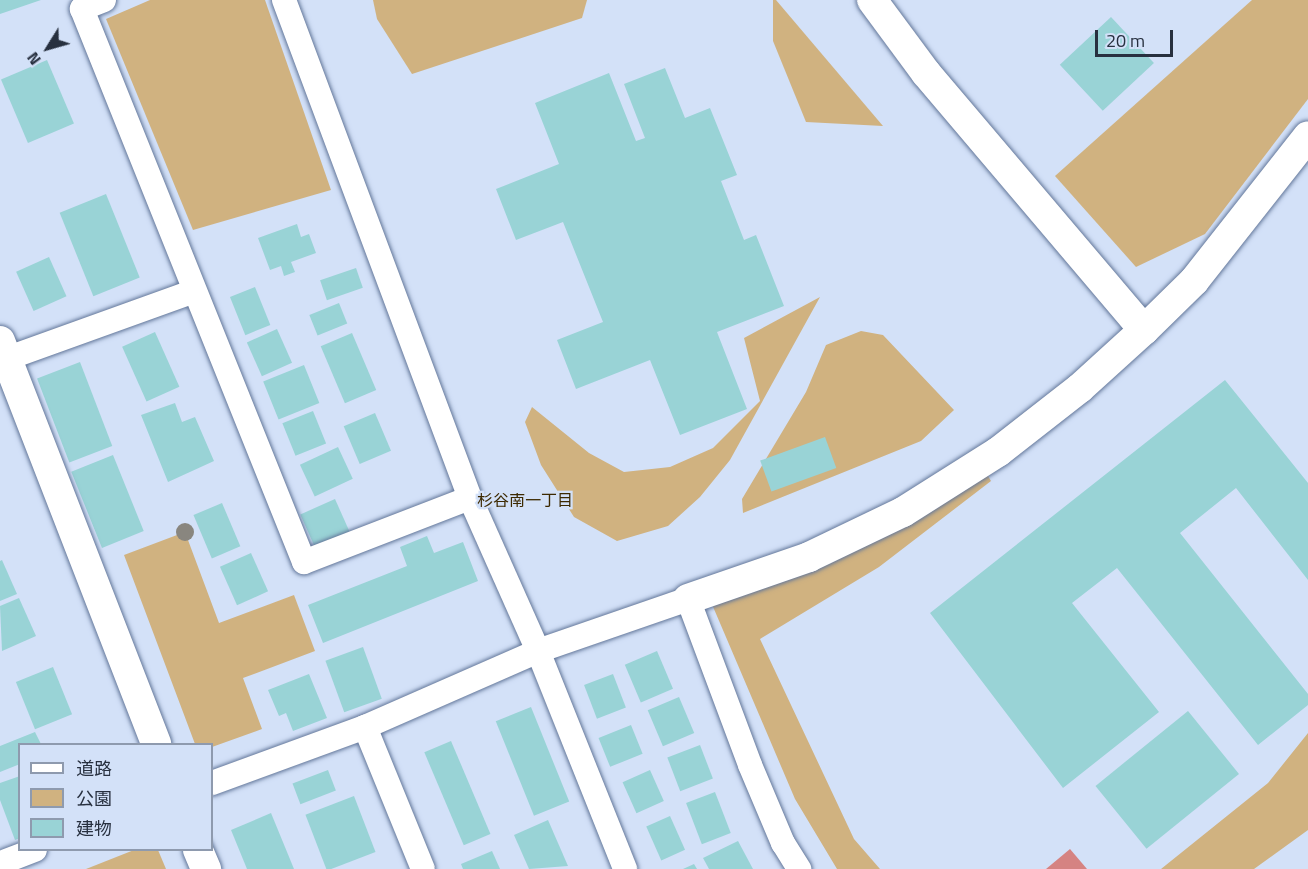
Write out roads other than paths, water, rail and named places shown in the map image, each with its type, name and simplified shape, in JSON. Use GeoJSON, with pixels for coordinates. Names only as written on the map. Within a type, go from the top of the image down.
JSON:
{"type":"FeatureCollection","features":[{"type":"Feature","properties":{"kind":"street"},"geometry":{"type":"LineString","coordinates":[[104,0],[82,9],[304,562],[470,498]]}},
{"type":"Feature","properties":{"kind":"street"},"geometry":{"type":"LineString","coordinates":[[284,0],[470,498],[538,651],[625,869]]}},
{"type":"Feature","properties":{"kind":"street"},"geometry":{"type":"LineString","coordinates":[[872,0],[926,74],[1144,330]]}},
{"type":"Feature","properties":{"kind":"street"},"geometry":{"type":"LineString","coordinates":[[213,783],[365,727],[538,651],[809,557],[903,512],[998,452],[1080,388],[1144,330],[1194,281],[1308,136]]}},
{"type":"Feature","properties":{"kind":"street"},"geometry":{"type":"LineString","coordinates":[[156,743],[2,354],[194,291]]}},
{"type":"Feature","properties":{"kind":"street"},"geometry":{"type":"LineString","coordinates":[[688,599],[750,765],[783,843],[799,869]]}},
{"type":"Feature","properties":{"kind":"street"},"geometry":{"type":"LineString","coordinates":[[365,727],[423,869]]}},
{"type":"Feature","properties":{"kind":"street"},"geometry":{"type":"LineString","coordinates":[[5,858],[28,851]]}},
{"type":"Feature","properties":{"kind":"street"},"geometry":{"type":"LineString","coordinates":[[199,851],[206,869]]}},
{"type":"Feature","properties":{"kind":"district","name":"杉谷南一丁目"},"geometry":{"type":"Point","coordinates":[525,500]}}]}
